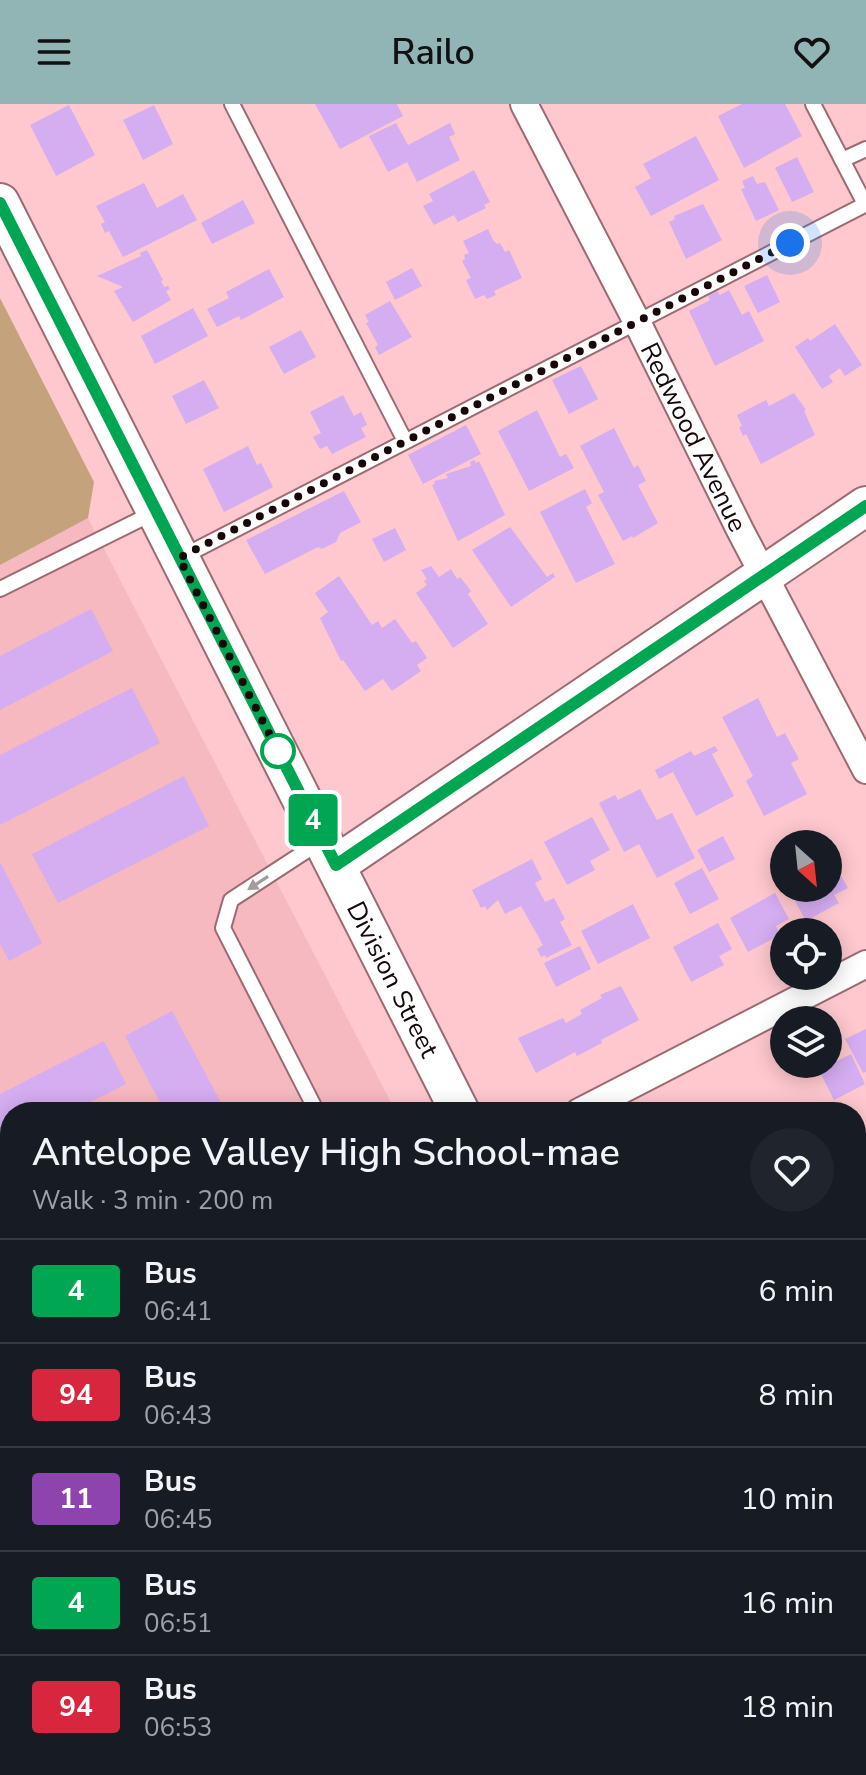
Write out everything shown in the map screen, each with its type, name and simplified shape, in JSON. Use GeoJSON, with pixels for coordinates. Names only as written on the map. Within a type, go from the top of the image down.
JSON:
{"type":"FeatureCollection","features":[{"type":"Feature","properties":{"kind":"main road","name":"Division Street"},"geometry":{"type":"LineString","coordinates":[[0,203],[455,1102]]}},
{"type":"Feature","properties":{"kind":"main road"},"geometry":{"type":"LineString","coordinates":[[330,853],[765,577],[866,506]]}},
{"type":"Feature","properties":{"kind":"street","name":"Redwood Avenue"},"geometry":{"type":"LineString","coordinates":[[524,104],[866,770]]}},
{"type":"Feature","properties":{"kind":"street"},"geometry":{"type":"LineString","coordinates":[[598,1102],[866,964]]}},
{"type":"Feature","properties":{"kind":"lane"},"geometry":{"type":"LineString","coordinates":[[232,104],[405,441]]}},
{"type":"Feature","properties":{"kind":"lane"},"geometry":{"type":"LineString","coordinates":[[179,558],[866,204],[813,104]]}},
{"type":"Feature","properties":{"kind":"lane"},"geometry":{"type":"LineString","coordinates":[[842,160],[866,149]]}},
{"type":"Feature","properties":{"kind":"lane"},"geometry":{"type":"LineString","coordinates":[[0,589],[155,512]]}},
{"type":"Feature","properties":{"kind":"lane"},"geometry":{"type":"LineString","coordinates":[[312,1102],[223,928],[231,900],[330,853]]}},
{"type":"Feature","properties":{"kind":"shaded area"},"geometry":{"type":"Polygon","coordinates":[[[0,298],[94,482],[88,518],[0,565],[0,298]]]}},
{"type":"Feature","properties":{"kind":"shaded area"},"geometry":{"type":"Polygon","coordinates":[[[88,518],[391,1102],[0,1102],[0,565],[88,518]]]}},
{"type":"Feature","properties":{"kind":"building"},"geometry":{"type":"Polygon","coordinates":[[[315,104],[397,104],[403,116],[340,149],[315,104]]]}},
{"type":"Feature","properties":{"kind":"building"},"geometry":{"type":"Polygon","coordinates":[[[742,104],[785,104],[802,136],[744,168],[718,116],[742,104]]]}},
{"type":"Feature","properties":{"kind":"building"},"geometry":{"type":"Polygon","coordinates":[[[69,105],[95,155],[56,176],[30,125],[69,105]]]}},
{"type":"Feature","properties":{"kind":"building"},"geometry":{"type":"Polygon","coordinates":[[[154,105],[173,144],[143,160],[123,120],[154,105]]]}},
{"type":"Feature","properties":{"kind":"building"},"geometry":{"type":"Polygon","coordinates":[[[396,123],[408,145],[450,123],[455,134],[449,137],[460,160],[417,182],[407,162],[388,172],[369,136],[396,123]]]}},
{"type":"Feature","properties":{"kind":"building"},"geometry":{"type":"Polygon","coordinates":[[[696,136],[719,180],[651,216],[635,187],[651,178],[643,164],[696,136]]]}},
{"type":"Feature","properties":{"kind":"building"},"geometry":{"type":"Polygon","coordinates":[[[797,157],[814,192],[792,202],[775,168],[797,157]]]}},
{"type":"Feature","properties":{"kind":"building"},"geometry":{"type":"Polygon","coordinates":[[[474,170],[490,202],[484,205],[486,208],[458,222],[454,215],[434,225],[423,206],[433,201],[429,194],[474,170]]]}},
{"type":"Feature","properties":{"kind":"building"},"geometry":{"type":"Polygon","coordinates":[[[753,176],[757,184],[765,182],[779,210],[756,221],[741,189],[745,188],[742,181],[753,176]]]}},
{"type":"Feature","properties":{"kind":"building"},"geometry":{"type":"Polygon","coordinates":[[[144,183],[157,208],[183,194],[197,220],[123,257],[109,231],[105,233],[101,224],[105,222],[96,206],[144,183]]]}},
{"type":"Feature","properties":{"kind":"building"},"geometry":{"type":"Polygon","coordinates":[[[243,200],[255,223],[212,244],[201,223],[243,200]]]}},
{"type":"Feature","properties":{"kind":"building"},"geometry":{"type":"Polygon","coordinates":[[[703,204],[722,240],[686,259],[669,222],[675,219],[674,216],[703,204]]]}},
{"type":"Feature","properties":{"kind":"building"},"geometry":{"type":"Polygon","coordinates":[[[488,229],[493,240],[500,243],[505,252],[509,250],[522,278],[494,291],[496,295],[475,299],[466,280],[471,278],[462,261],[464,255],[469,253],[463,241],[488,229]]]}},
{"type":"Feature","properties":{"kind":"building"},"geometry":{"type":"Polygon","coordinates":[[[147,250],[164,287],[170,289],[166,291],[171,300],[133,322],[114,291],[123,287],[97,276],[141,256],[140,253],[147,250]]]}},
{"type":"Feature","properties":{"kind":"building"},"geometry":{"type":"Polygon","coordinates":[[[412,268],[422,286],[395,300],[386,282],[412,268]]]}},
{"type":"Feature","properties":{"kind":"building"},"geometry":{"type":"Polygon","coordinates":[[[269,269],[284,297],[241,320],[239,316],[217,327],[207,309],[229,298],[226,292],[269,269]]]}},
{"type":"Feature","properties":{"kind":"building"},"geometry":{"type":"Polygon","coordinates":[[[767,275],[780,302],[758,313],[744,286],[767,275]]]}},
{"type":"Feature","properties":{"kind":"building"},"geometry":{"type":"Polygon","coordinates":[[[729,290],[742,315],[749,311],[764,341],[715,366],[689,311],[710,300],[708,296],[717,291],[720,295],[729,290]]]}},
{"type":"Feature","properties":{"kind":"building"},"geometry":{"type":"Polygon","coordinates":[[[390,301],[412,337],[379,355],[365,315],[390,301]]]}},
{"type":"Feature","properties":{"kind":"building"},"geometry":{"type":"Polygon","coordinates":[[[193,308],[208,336],[155,364],[141,336],[193,308]]]}},
{"type":"Feature","properties":{"kind":"building"},"geometry":{"type":"Polygon","coordinates":[[[835,324],[862,365],[845,376],[840,368],[829,376],[833,382],[822,389],[795,347],[835,324]]]}},
{"type":"Feature","properties":{"kind":"building"},"geometry":{"type":"Polygon","coordinates":[[[301,330],[316,357],[284,374],[269,347],[301,330]]]}},
{"type":"Feature","properties":{"kind":"building"},"geometry":{"type":"Polygon","coordinates":[[[581,366],[598,399],[569,414],[552,380],[581,366]]]}},
{"type":"Feature","properties":{"kind":"building"},"geometry":{"type":"Polygon","coordinates":[[[204,380],[219,408],[186,424],[172,396],[204,380]]]}},
{"type":"Feature","properties":{"kind":"building"},"geometry":{"type":"Polygon","coordinates":[[[794,393],[806,410],[815,435],[761,464],[746,434],[743,436],[737,415],[766,400],[769,406],[794,393]]]}},
{"type":"Feature","properties":{"kind":"building"},"geometry":{"type":"Polygon","coordinates":[[[343,395],[354,416],[361,412],[367,425],[361,428],[366,437],[332,454],[327,446],[320,449],[313,437],[321,433],[310,412],[343,395]]]}},
{"type":"Feature","properties":{"kind":"building"},"geometry":{"type":"Polygon","coordinates":[[[537,410],[560,457],[566,454],[574,468],[529,491],[498,431],[537,410]]]}},
{"type":"Feature","properties":{"kind":"building"},"geometry":{"type":"Polygon","coordinates":[[[466,425],[481,454],[423,484],[408,455],[466,425]]]}},
{"type":"Feature","properties":{"kind":"building"},"geometry":{"type":"Polygon","coordinates":[[[614,428],[634,468],[638,465],[646,481],[638,485],[658,523],[623,541],[598,495],[604,492],[580,446],[614,428]]]}},
{"type":"Feature","properties":{"kind":"building"},"geometry":{"type":"Polygon","coordinates":[[[248,446],[273,487],[224,512],[203,469],[248,446]]]}},
{"type":"Feature","properties":{"kind":"building"},"geometry":{"type":"Polygon","coordinates":[[[474,460],[476,463],[479,461],[505,515],[458,541],[432,485],[434,481],[448,478],[446,474],[471,466],[470,462],[474,460]]]}},
{"type":"Feature","properties":{"kind":"building"},"geometry":{"type":"Polygon","coordinates":[[[585,489],[592,503],[586,507],[615,564],[576,583],[540,512],[585,489]]]}},
{"type":"Feature","properties":{"kind":"building"},"geometry":{"type":"Polygon","coordinates":[[[344,491],[361,522],[340,533],[336,542],[322,549],[318,547],[265,574],[246,540],[344,491]]]}},
{"type":"Feature","properties":{"kind":"building"},"geometry":{"type":"Polygon","coordinates":[[[510,527],[547,577],[553,573],[555,577],[511,607],[472,550],[510,527]]]}},
{"type":"Feature","properties":{"kind":"building"},"geometry":{"type":"Polygon","coordinates":[[[395,528],[406,550],[384,562],[372,539],[395,528]]]}},
{"type":"Feature","properties":{"kind":"building"},"geometry":{"type":"Polygon","coordinates":[[[431,566],[439,577],[451,569],[457,579],[460,577],[488,624],[453,648],[416,593],[427,585],[421,570],[431,566]]]}},
{"type":"Feature","properties":{"kind":"building"},"geometry":{"type":"Polygon","coordinates":[[[339,576],[372,625],[378,621],[382,628],[395,619],[427,658],[417,665],[421,671],[392,691],[383,679],[365,691],[341,661],[320,618],[328,612],[315,593],[339,576]]]}},
{"type":"Feature","properties":{"kind":"building"},"geometry":{"type":"Polygon","coordinates":[[[91,609],[113,651],[0,710],[0,656],[91,609]]]}},
{"type":"Feature","properties":{"kind":"building"},"geometry":{"type":"Polygon","coordinates":[[[132,688],[160,743],[0,825],[0,755],[132,688]]]}},
{"type":"Feature","properties":{"kind":"building"},"geometry":{"type":"Polygon","coordinates":[[[758,698],[777,737],[785,733],[799,759],[791,763],[807,794],[764,816],[746,781],[753,776],[722,717],[758,698]]]}},
{"type":"Feature","properties":{"kind":"building"},"geometry":{"type":"Polygon","coordinates":[[[715,746],[718,751],[712,754],[734,796],[696,816],[673,772],[659,779],[655,770],[691,751],[694,756],[715,746]]]}},
{"type":"Feature","properties":{"kind":"building"},"geometry":{"type":"Polygon","coordinates":[[[184,776],[209,826],[58,903],[32,854],[184,776]]]}},
{"type":"Feature","properties":{"kind":"building"},"geometry":{"type":"Polygon","coordinates":[[[640,789],[657,820],[672,813],[695,858],[657,878],[639,844],[624,852],[599,803],[615,795],[618,800],[640,789]]]}},
{"type":"Feature","properties":{"kind":"building"},"geometry":{"type":"Polygon","coordinates":[[[592,817],[610,850],[590,861],[595,870],[567,885],[544,842],[592,817]]]}},
{"type":"Feature","properties":{"kind":"building"},"geometry":{"type":"Polygon","coordinates":[[[723,836],[735,859],[709,872],[697,850],[723,836]]]}},
{"type":"Feature","properties":{"kind":"building"},"geometry":{"type":"Polygon","coordinates":[[[532,859],[542,879],[535,883],[545,902],[554,898],[565,919],[560,922],[572,945],[546,958],[545,955],[541,957],[537,949],[543,945],[521,906],[505,914],[498,900],[487,910],[485,906],[481,908],[472,890],[532,859]]]}},
{"type":"Feature","properties":{"kind":"building"},"geometry":{"type":"Polygon","coordinates":[[[0,862],[42,943],[9,961],[0,944],[0,862]]]}},
{"type":"Feature","properties":{"kind":"building"},"geometry":{"type":"Polygon","coordinates":[[[702,868],[719,899],[690,914],[674,883],[702,868]]]}},
{"type":"Feature","properties":{"kind":"building"},"geometry":{"type":"Polygon","coordinates":[[[842,878],[848,888],[842,891],[842,878]]]}},
{"type":"Feature","properties":{"kind":"building"},"geometry":{"type":"Polygon","coordinates":[[[770,896],[770,902],[780,902],[788,918],[770,918],[770,940],[748,952],[730,918],[770,896]]]}},
{"type":"Feature","properties":{"kind":"building"},"geometry":{"type":"Polygon","coordinates":[[[796,902],[839,903],[812,918],[804,918],[796,902]]]}},
{"type":"Feature","properties":{"kind":"building"},"geometry":{"type":"Polygon","coordinates":[[[633,904],[650,938],[598,964],[581,931],[633,904]]]}},
{"type":"Feature","properties":{"kind":"building"},"geometry":{"type":"Polygon","coordinates":[[[718,923],[732,949],[719,956],[724,965],[691,982],[673,947],[718,923]]]}},
{"type":"Feature","properties":{"kind":"building"},"geometry":{"type":"Polygon","coordinates":[[[580,946],[591,969],[556,987],[544,963],[580,946]]]}},
{"type":"Feature","properties":{"kind":"building"},"geometry":{"type":"Polygon","coordinates":[[[621,986],[639,1020],[577,1056],[575,1052],[536,1073],[518,1038],[563,1018],[566,1023],[582,1014],[580,1010],[602,998],[600,995],[621,986]]]}},
{"type":"Feature","properties":{"kind":"building"},"geometry":{"type":"Polygon","coordinates":[[[172,1011],[221,1102],[160,1102],[125,1036],[172,1011]]]}},
{"type":"Feature","properties":{"kind":"building"},"geometry":{"type":"Polygon","coordinates":[[[866,1029],[866,1072],[863,1073],[845,1039],[866,1029]]]}},
{"type":"Feature","properties":{"kind":"building"},"geometry":{"type":"Polygon","coordinates":[[[104,1041],[126,1084],[91,1102],[0,1102],[0,1094],[104,1041]]]}},
{"type":"Feature","properties":{"kind":"building"},"geometry":{"type":"Polygon","coordinates":[[[851,1054],[865,1084],[834,1100],[823,1078],[842,1078],[842,1058],[851,1054]]]}},
{"type":"Feature","properties":{"kind":"bus line","name":"4"},"geometry":{"type":"LineString","coordinates":[[0,203],[336,865],[866,506]]}},
{"type":"Feature","properties":{"kind":"route"},"geometry":{"type":"LineString","coordinates":[[278,751],[280,755],[179,558],[790,243]]}}]}
